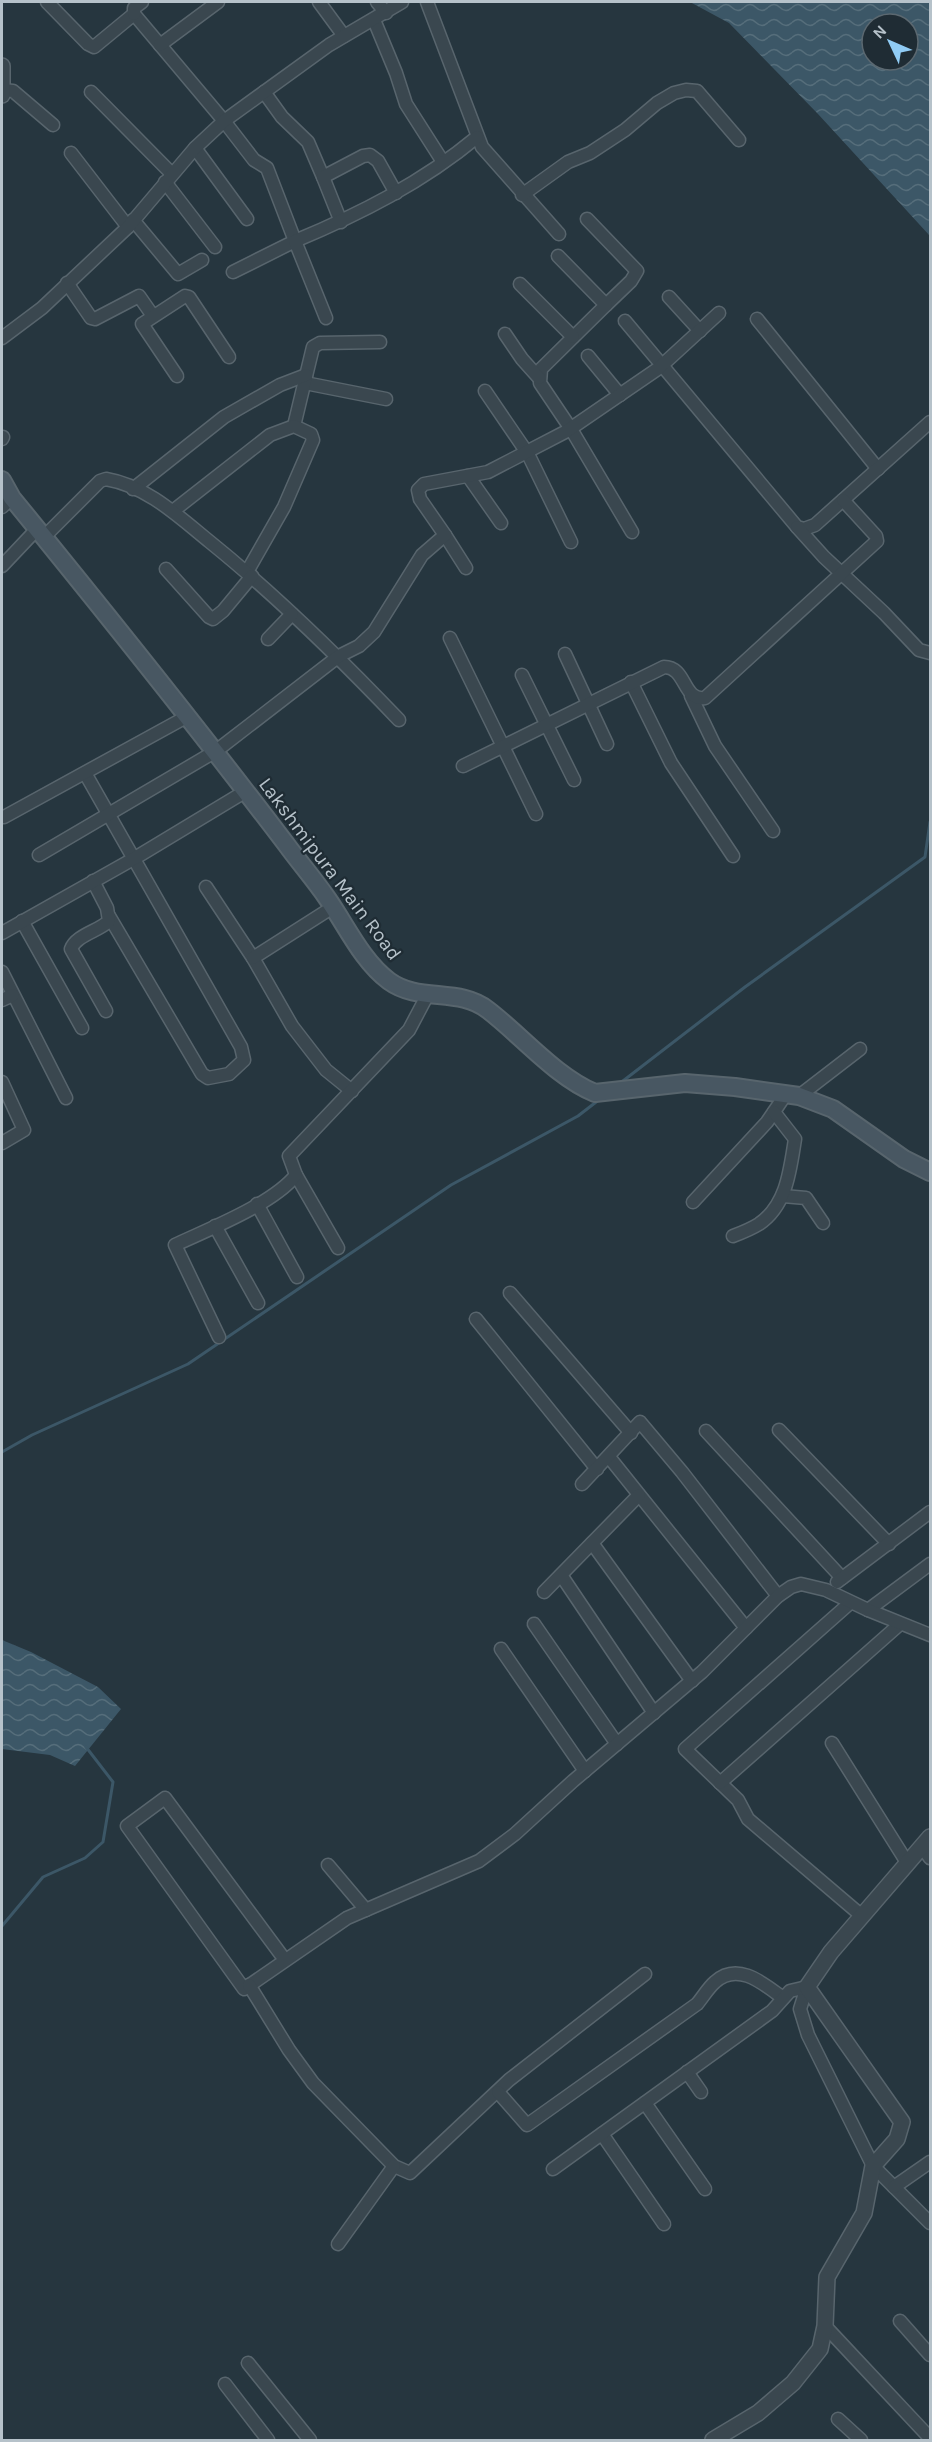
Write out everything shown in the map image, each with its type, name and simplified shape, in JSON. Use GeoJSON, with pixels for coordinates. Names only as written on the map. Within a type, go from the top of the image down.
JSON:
{"type":"FeatureCollection","features":[{"type":"Feature","properties":{"kind":"main road","name":"Lakshmipura Main Road"},"geometry":{"type":"LineString","coordinates":[[2,480],[7,503],[40,533],[216,751],[333,908],[365,956],[388,980],[401,988],[428,994],[468,998],[486,1008],[583,1088],[595,1093],[685,1083],[793,1095],[833,1109],[904,1159],[930,1172]]}},
{"type":"Feature","properties":{"kind":"street"},"geometry":{"type":"LineString","coordinates":[[47,2],[88,44],[94,47],[135,6],[160,45],[254,160],[269,171],[326,318]]}},
{"type":"Feature","properties":{"kind":"street"},"geometry":{"type":"LineString","coordinates":[[160,45],[218,2]]}},
{"type":"Feature","properties":{"kind":"street"},"geometry":{"type":"LineString","coordinates":[[319,2],[344,36]]}},
{"type":"Feature","properties":{"kind":"street"},"geometry":{"type":"LineString","coordinates":[[377,2],[386,13]]}},
{"type":"Feature","properties":{"kind":"street"},"geometry":{"type":"LineString","coordinates":[[2,338],[42,308],[130,224],[195,148],[224,121],[344,36],[402,2]]}},
{"type":"Feature","properties":{"kind":"street"},"geometry":{"type":"LineString","coordinates":[[427,2],[482,147],[522,195],[559,234]]}},
{"type":"Feature","properties":{"kind":"street"},"geometry":{"type":"LineString","coordinates":[[374,20],[406,104],[443,162]]}},
{"type":"Feature","properties":{"kind":"street"},"geometry":{"type":"LineString","coordinates":[[2,66],[2,95]]}},
{"type":"Feature","properties":{"kind":"street"},"geometry":{"type":"LineString","coordinates":[[2,90],[13,91],[52,125]]}},
{"type":"Feature","properties":{"kind":"street"},"geometry":{"type":"LineString","coordinates":[[522,195],[568,162],[590,153],[625,130],[657,103],[680,92],[697,91],[739,140]]}},
{"type":"Feature","properties":{"kind":"street"},"geometry":{"type":"LineString","coordinates":[[91,92],[169,178],[215,247]]}},
{"type":"Feature","properties":{"kind":"street"},"geometry":{"type":"LineString","coordinates":[[264,92],[282,117],[309,142],[341,222]]}},
{"type":"Feature","properties":{"kind":"street"},"geometry":{"type":"LineString","coordinates":[[233,273],[295,241],[341,222],[396,193],[477,137]]}},
{"type":"Feature","properties":{"kind":"street"},"geometry":{"type":"LineString","coordinates":[[195,148],[247,219]]}},
{"type":"Feature","properties":{"kind":"street"},"geometry":{"type":"LineString","coordinates":[[71,153],[130,224],[178,274],[202,260]]}},
{"type":"Feature","properties":{"kind":"street"},"geometry":{"type":"LineString","coordinates":[[323,177],[363,156],[370,155],[378,161],[396,193]]}},
{"type":"Feature","properties":{"kind":"street"},"geometry":{"type":"LineString","coordinates":[[587,219],[637,271],[631,281],[541,369],[539,378],[540,384],[571,429],[632,532]]}},
{"type":"Feature","properties":{"kind":"street"},"geometry":{"type":"LineString","coordinates":[[558,256],[606,305]]}},
{"type":"Feature","properties":{"kind":"street"},"geometry":{"type":"LineString","coordinates":[[67,283],[91,318],[95,319],[139,296],[153,316]]}},
{"type":"Feature","properties":{"kind":"street"},"geometry":{"type":"LineString","coordinates":[[520,284],[573,337]]}},
{"type":"Feature","properties":{"kind":"street"},"geometry":{"type":"LineString","coordinates":[[177,376],[142,326],[144,322],[185,296],[189,297],[229,357]]}},
{"type":"Feature","properties":{"kind":"street"},"geometry":{"type":"LineString","coordinates":[[669,297],[700,331]]}},
{"type":"Feature","properties":{"kind":"street"},"geometry":{"type":"LineString","coordinates":[[466,568],[420,499],[418,490],[424,484],[488,472],[528,454],[571,429],[663,364],[720,313]]}},
{"type":"Feature","properties":{"kind":"street"},"geometry":{"type":"LineString","coordinates":[[757,319],[878,469]]}},
{"type":"Feature","properties":{"kind":"street"},"geometry":{"type":"LineString","coordinates":[[625,321],[797,527],[841,574],[919,650],[930,653]]}},
{"type":"Feature","properties":{"kind":"street"},"geometry":{"type":"LineString","coordinates":[[505,334],[528,367],[539,378]]}},
{"type":"Feature","properties":{"kind":"street"},"geometry":{"type":"LineString","coordinates":[[294,426],[306,379],[309,354],[313,346],[320,343],[380,342]]}},
{"type":"Feature","properties":{"kind":"street"},"geometry":{"type":"LineString","coordinates":[[588,356],[620,395]]}},
{"type":"Feature","properties":{"kind":"street"},"geometry":{"type":"LineString","coordinates":[[133,489],[224,417],[280,385],[306,379],[386,399]]}},
{"type":"Feature","properties":{"kind":"street"},"geometry":{"type":"LineString","coordinates":[[484,391],[528,454],[571,542]]}},
{"type":"Feature","properties":{"kind":"street"},"geometry":{"type":"LineString","coordinates":[[797,527],[804,528],[814,525],[930,422]]}},
{"type":"Feature","properties":{"kind":"street"},"geometry":{"type":"LineString","coordinates":[[166,569],[208,617],[213,619],[223,611],[249,574],[284,507],[313,440],[311,434],[294,426],[270,435],[173,512]]}},
{"type":"Feature","properties":{"kind":"street"},"geometry":{"type":"LineString","coordinates":[[468,476],[501,523]]}},
{"type":"Feature","properties":{"kind":"street"},"geometry":{"type":"LineString","coordinates":[[2,566],[100,481],[112,480],[147,494],[173,512],[249,574],[339,656],[399,720]]}},
{"type":"Feature","properties":{"kind":"street"},"geometry":{"type":"LineString","coordinates":[[691,696],[697,699],[705,698],[718,688],[877,541],[876,536],[843,500]]}},
{"type":"Feature","properties":{"kind":"street"},"geometry":{"type":"LineString","coordinates":[[39,855],[216,751],[339,656],[359,646],[374,632],[422,555],[445,535]]}},
{"type":"Feature","properties":{"kind":"street"},"geometry":{"type":"LineString","coordinates":[[268,639],[292,614]]}},
{"type":"Feature","properties":{"kind":"street"},"geometry":{"type":"LineString","coordinates":[[450,638],[536,814]]}},
{"type":"Feature","properties":{"kind":"street"},"geometry":{"type":"LineString","coordinates":[[565,654],[607,744]]}},
{"type":"Feature","properties":{"kind":"street"},"geometry":{"type":"LineString","coordinates":[[463,766],[658,669],[672,667],[691,696],[715,746],[773,831]]}},
{"type":"Feature","properties":{"kind":"street"},"geometry":{"type":"LineString","coordinates":[[522,675],[574,780]]}},
{"type":"Feature","properties":{"kind":"street"},"geometry":{"type":"LineString","coordinates":[[631,682],[671,763],[733,856]]}},
{"type":"Feature","properties":{"kind":"street"},"geometry":{"type":"LineString","coordinates":[[4,817],[188,716]]}},
{"type":"Feature","properties":{"kind":"street"},"geometry":{"type":"LineString","coordinates":[[85,773],[241,1047],[244,1060],[230,1074],[208,1078],[202,1074],[109,916],[93,881]]}},
{"type":"Feature","properties":{"kind":"street"},"geometry":{"type":"LineString","coordinates":[[2,933],[135,858],[246,791]]}},
{"type":"Feature","properties":{"kind":"street"},"geometry":{"type":"LineString","coordinates":[[206,887],[253,958],[292,1026],[326,1070],[352,1091]]}},
{"type":"Feature","properties":{"kind":"street"},"geometry":{"type":"LineString","coordinates":[[253,958],[333,908]]}},
{"type":"Feature","properties":{"kind":"street"},"geometry":{"type":"LineString","coordinates":[[106,1011],[71,949],[79,939],[103,927],[109,921],[109,916]]}},
{"type":"Feature","properties":{"kind":"street"},"geometry":{"type":"LineString","coordinates":[[22,921],[82,1028]]}},
{"type":"Feature","properties":{"kind":"street"},"geometry":{"type":"LineString","coordinates":[[2,972],[7,997],[66,1098]]}},
{"type":"Feature","properties":{"kind":"street"},"geometry":{"type":"LineString","coordinates":[[338,1248],[296,1174],[289,1156],[409,1030],[428,994]]}},
{"type":"Feature","properties":{"kind":"street"},"geometry":{"type":"LineString","coordinates":[[693,1202],[774,1112],[793,1095],[860,1049]]}},
{"type":"Feature","properties":{"kind":"street"},"geometry":{"type":"LineString","coordinates":[[2,1082],[24,1130],[2,1143]]}},
{"type":"Feature","properties":{"kind":"street"},"geometry":{"type":"LineString","coordinates":[[733,1236],[759,1224],[772,1212],[783,1196],[789,1178],[795,1138],[774,1112]]}},
{"type":"Feature","properties":{"kind":"street"},"geometry":{"type":"LineString","coordinates":[[219,1338],[175,1245],[258,1204],[287,1186],[296,1174]]}},
{"type":"Feature","properties":{"kind":"street"},"geometry":{"type":"LineString","coordinates":[[783,1196],[806,1198],[823,1223]]}},
{"type":"Feature","properties":{"kind":"street"},"geometry":{"type":"LineString","coordinates":[[258,1204],[297,1277]]}},
{"type":"Feature","properties":{"kind":"street"},"geometry":{"type":"LineString","coordinates":[[215,1226],[258,1303]]}},
{"type":"Feature","properties":{"kind":"street"},"geometry":{"type":"LineString","coordinates":[[510,1293],[631,1433]]}},
{"type":"Feature","properties":{"kind":"street"},"geometry":{"type":"LineString","coordinates":[[476,1319],[597,1469]]}},
{"type":"Feature","properties":{"kind":"street"},"geometry":{"type":"LineString","coordinates":[[582,1484],[640,1422],[778,1596]]}},
{"type":"Feature","properties":{"kind":"street"},"geometry":{"type":"LineString","coordinates":[[779,1430],[889,1544]]}},
{"type":"Feature","properties":{"kind":"street"},"geometry":{"type":"LineString","coordinates":[[706,1431],[842,1578]]}},
{"type":"Feature","properties":{"kind":"street"},"geometry":{"type":"LineString","coordinates":[[609,1457],[746,1629]]}},
{"type":"Feature","properties":{"kind":"street"},"geometry":{"type":"LineString","coordinates":[[544,1592],[639,1495]]}},
{"type":"Feature","properties":{"kind":"street"},"geometry":{"type":"LineString","coordinates":[[826,1590],[930,1512]]}},
{"type":"Feature","properties":{"kind":"street"},"geometry":{"type":"LineString","coordinates":[[592,1543],[692,1681]]}},
{"type":"Feature","properties":{"kind":"street"},"geometry":{"type":"LineString","coordinates":[[868,1610],[930,1564]]}},
{"type":"Feature","properties":{"kind":"street"},"geometry":{"type":"LineString","coordinates":[[561,1575],[654,1713]]}},
{"type":"Feature","properties":{"kind":"street"},"geometry":{"type":"LineString","coordinates":[[285,1960],[165,1798],[127,1826],[244,1989],[347,1918],[479,1861],[515,1834],[585,1771],[692,1681],[778,1596],[791,1587],[801,1584],[826,1590],[850,1603],[930,1635]]}},
{"type":"Feature","properties":{"kind":"street"},"geometry":{"type":"LineString","coordinates":[[850,1603],[685,1749],[738,1800],[748,1820],[862,1916]]}},
{"type":"Feature","properties":{"kind":"street"},"geometry":{"type":"LineString","coordinates":[[720,1783],[900,1623]]}},
{"type":"Feature","properties":{"kind":"street"},"geometry":{"type":"LineString","coordinates":[[534,1624],[617,1744]]}},
{"type":"Feature","properties":{"kind":"street"},"geometry":{"type":"LineString","coordinates":[[501,1649],[585,1771]]}},
{"type":"Feature","properties":{"kind":"street"},"geometry":{"type":"LineString","coordinates":[[832,1743],[908,1864]]}},
{"type":"Feature","properties":{"kind":"street"},"geometry":{"type":"LineString","coordinates":[[928,1848],[908,1864],[831,1952],[807,1987],[800,2009],[808,2035],[873,2166],[930,2223]]}},
{"type":"Feature","properties":{"kind":"street"},"geometry":{"type":"LineString","coordinates":[[328,1865],[366,1910]]}},
{"type":"Feature","properties":{"kind":"street"},"geometry":{"type":"LineString","coordinates":[[249,1986],[289,2050],[314,2083],[394,2166],[410,2174],[509,2080],[645,1974]]}},
{"type":"Feature","properties":{"kind":"street"},"geometry":{"type":"LineString","coordinates":[[498,2092],[527,2125],[697,2004],[717,1980],[735,1974],[753,1976],[783,1998]]}},
{"type":"Feature","properties":{"kind":"street"},"geometry":{"type":"LineString","coordinates":[[553,2169],[772,2011],[790,1991],[807,1987]]}},
{"type":"Feature","properties":{"kind":"street"},"geometry":{"type":"LineString","coordinates":[[715,2440],[758,2413],[793,2383],[820,2349],[825,2326],[827,2277],[864,2213],[873,2166],[897,2139],[903,2122],[807,1987]]}},
{"type":"Feature","properties":{"kind":"street"},"geometry":{"type":"LineString","coordinates":[[687,2073],[701,2092]]}},
{"type":"Feature","properties":{"kind":"street"},"geometry":{"type":"LineString","coordinates":[[645,2103],[705,2188]]}},
{"type":"Feature","properties":{"kind":"street"},"geometry":{"type":"LineString","coordinates":[[602,2134],[664,2224]]}},
{"type":"Feature","properties":{"kind":"street"},"geometry":{"type":"LineString","coordinates":[[894,2187],[930,2162]]}},
{"type":"Feature","properties":{"kind":"street"},"geometry":{"type":"LineString","coordinates":[[338,2244],[394,2166]]}},
{"type":"Feature","properties":{"kind":"street"},"geometry":{"type":"LineString","coordinates":[[900,2321],[930,2355]]}},
{"type":"Feature","properties":{"kind":"street"},"geometry":{"type":"LineString","coordinates":[[825,2326],[930,2438]]}},
{"type":"Feature","properties":{"kind":"street"},"geometry":{"type":"LineString","coordinates":[[248,2363],[310,2440]]}},
{"type":"Feature","properties":{"kind":"street"},"geometry":{"type":"LineString","coordinates":[[225,2384],[268,2440]]}},
{"type":"Feature","properties":{"kind":"street"},"geometry":{"type":"LineString","coordinates":[[838,2419],[861,2440]]}},
{"type":"Feature","properties":{"kind":"water"},"geometry":{"type":"Polygon","coordinates":[[[690,2],[930,2],[930,236],[818,114],[729,23],[690,2]]]}},
{"type":"Feature","properties":{"kind":"water"},"geometry":{"type":"Polygon","coordinates":[[[2,1640],[31,1652],[98,1687],[121,1709],[75,1766],[50,1755],[2,1749],[2,1640]]]}},
{"type":"Feature","properties":{"kind":"waterway"},"geometry":{"type":"LineString","coordinates":[[619,1084],[745,987],[925,857],[930,822]]}},
{"type":"Feature","properties":{"kind":"waterway"},"geometry":{"type":"LineString","coordinates":[[2,1452],[32,1435],[188,1364],[451,1185],[578,1116],[600,1099]]}},
{"type":"Feature","properties":{"kind":"waterway"},"geometry":{"type":"LineString","coordinates":[[2,1926],[43,1877],[85,1858],[103,1842],[113,1782],[86,1747]]}}]}
